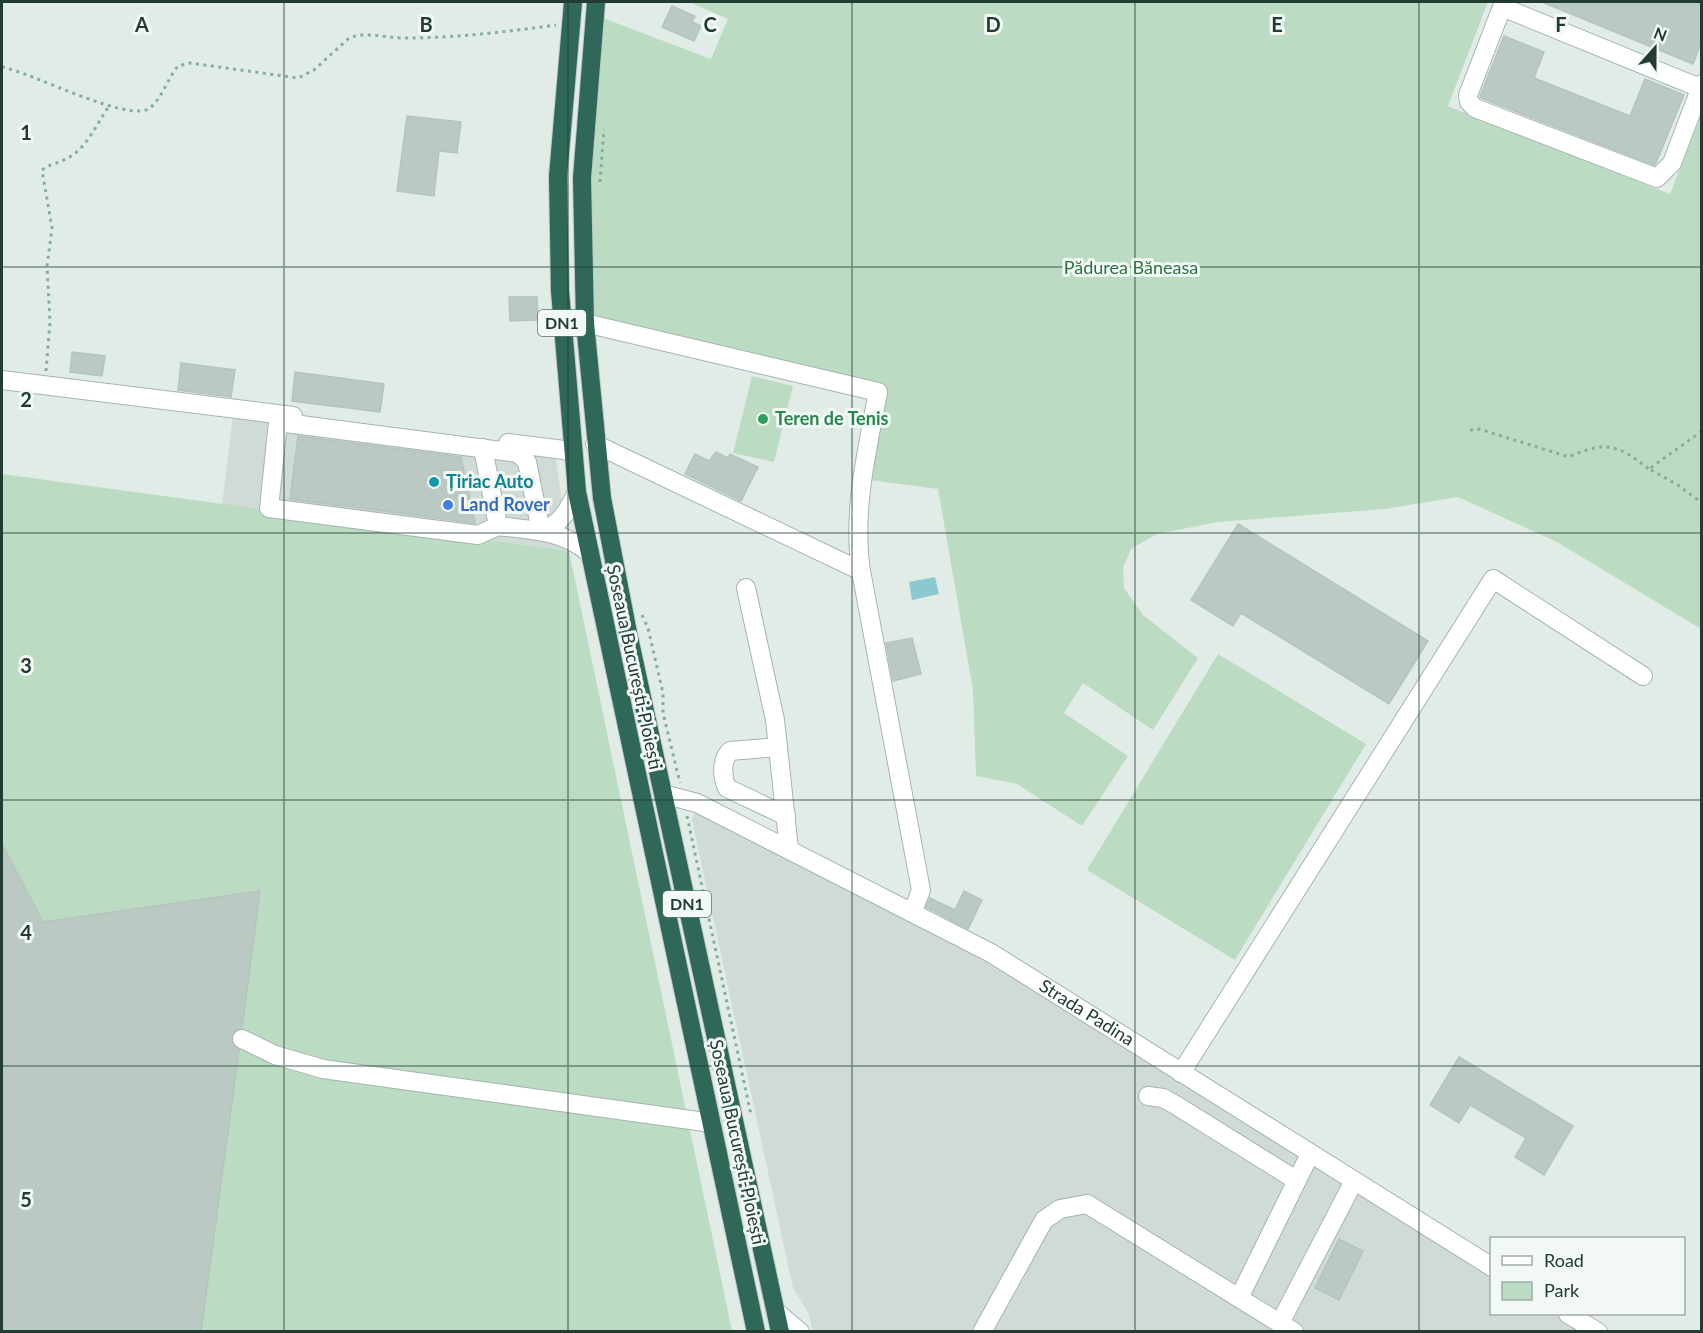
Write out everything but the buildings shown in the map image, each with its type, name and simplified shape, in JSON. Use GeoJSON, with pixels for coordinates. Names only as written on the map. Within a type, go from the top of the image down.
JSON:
{"type":"FeatureCollection","features":[{"type":"Feature","properties":{"kind":"highway","name":"Șoseaua București-Ploiești"},"geometry":{"type":"LineString","coordinates":[[573,2],[558,176],[560,291],[577,492],[756,1332]]}},
{"type":"Feature","properties":{"kind":"highway","name":"Șoseaua București-Ploiești"},"geometry":{"type":"LineString","coordinates":[[596,2],[582,178],[585,323],[602,498],[626,622],[780,1332]]}},
{"type":"Feature","properties":{"kind":"street"},"geometry":{"type":"LineString","coordinates":[[1503,4],[1701,86],[1671,163],[1657,178],[1475,108],[1469,102],[1468,95],[1503,4]]}},
{"type":"Feature","properties":{"kind":"street"},"geometry":{"type":"LineString","coordinates":[[585,323],[878,392],[862,479],[857,542],[921,890],[913,910]]}},
{"type":"Feature","properties":{"kind":"street"},"geometry":{"type":"LineString","coordinates":[[2,380],[572,451]]}},
{"type":"Feature","properties":{"kind":"street"},"geometry":{"type":"LineString","coordinates":[[541,531],[525,457],[518,453],[278,422],[269,507],[478,535],[498,526],[541,531],[572,540],[588,552]]}},
{"type":"Feature","properties":{"kind":"street"},"geometry":{"type":"LineString","coordinates":[[595,444],[861,571]]}},
{"type":"Feature","properties":{"kind":"street"},"geometry":{"type":"LineString","coordinates":[[483,448],[498,526]]}},
{"type":"Feature","properties":{"kind":"street"},"geometry":{"type":"LineString","coordinates":[[541,531],[550,528],[562,518],[577,492]]}},
{"type":"Feature","properties":{"kind":"street"},"geometry":{"type":"LineString","coordinates":[[1181,1073],[1493,579],[1643,676]]}},
{"type":"Feature","properties":{"kind":"street"},"geometry":{"type":"LineString","coordinates":[[746,588],[776,720],[789,849]]}},
{"type":"Feature","properties":{"kind":"street"},"geometry":{"type":"LineString","coordinates":[[778,747],[730,751],[724,757],[723,779],[727,788],[786,816]]}},
{"type":"Feature","properties":{"kind":"street","name":"Strada Padina"},"geometry":{"type":"LineString","coordinates":[[663,794],[683,799],[789,849],[913,910],[991,953],[1490,1266]]}},
{"type":"Feature","properties":{"kind":"street"},"geometry":{"type":"LineString","coordinates":[[242,1039],[275,1055],[322,1069],[712,1123]]}},
{"type":"Feature","properties":{"kind":"street"},"geometry":{"type":"LineString","coordinates":[[1148,1096],[1164,1098],[1296,1180]]}},
{"type":"Feature","properties":{"kind":"street"},"geometry":{"type":"LineString","coordinates":[[1239,1298],[1310,1154]]}},
{"type":"Feature","properties":{"kind":"street"},"geometry":{"type":"LineString","coordinates":[[982,1332],[1044,1220],[1060,1209],[1087,1204],[1287,1327],[1354,1181]]}},
{"type":"Feature","properties":{"kind":"street"},"geometry":{"type":"LineString","coordinates":[[775,1311],[800,1332]]}},
{"type":"Feature","properties":{"kind":"street"},"geometry":{"type":"LineString","coordinates":[[1570,1315],[1598,1332]]}},
{"type":"Feature","properties":{"kind":"path"},"geometry":{"type":"LineString","coordinates":[[2,67],[34,76],[109,106],[135,112],[151,107],[178,66],[190,63],[298,78],[308,75],[349,38],[357,35],[401,38],[489,35],[571,23]]}},
{"type":"Feature","properties":{"kind":"path"},"geometry":{"type":"LineString","coordinates":[[46,385],[50,322],[47,266],[52,228],[42,170],[51,164],[69,158],[82,145],[109,106]]}},
{"type":"Feature","properties":{"kind":"path"},"geometry":{"type":"LineString","coordinates":[[599,188],[604,120]]}},
{"type":"Feature","properties":{"kind":"path"},"geometry":{"type":"LineString","coordinates":[[1470,430],[1479,429],[1569,458],[1593,447],[1626,451],[1701,503]]}},
{"type":"Feature","properties":{"kind":"path"},"geometry":{"type":"LineString","coordinates":[[1649,469],[1701,431]]}},
{"type":"Feature","properties":{"kind":"path"},"geometry":{"type":"LineString","coordinates":[[640,605],[663,693],[663,713],[753,1123]]}},
{"type":"Feature","properties":{"kind":"shaded area"},"geometry":{"type":"Polygon","coordinates":[[[234,408],[555,453],[569,551],[222,505],[234,408]]]}},
{"type":"Feature","properties":{"kind":"shaded area"},"geometry":{"type":"Polygon","coordinates":[[[697,803],[913,911],[1490,1266],[1490,1315],[1570,1315],[1598,1331],[813,1331],[808,1312],[793,1288],[692,820],[697,803]]]}},
{"type":"Feature","properties":{"kind":"green space","name":"Pădurea Băneasa"},"geometry":{"type":"Polygon","coordinates":[[[689,2],[1488,2],[1448,106],[1670,194],[1701,116],[1701,629],[1557,542],[1458,497],[1385,509],[1218,522],[1157,534],[1131,549],[1123,568],[1124,588],[1143,615],[1198,658],[1153,730],[1083,683],[1064,713],[1128,756],[1082,826],[1017,784],[976,776],[973,690],[938,489],[862,479],[877,392],[585,323],[595,15],[711,59],[728,19],[689,2]]]}},
{"type":"Feature","properties":{"kind":"green space","name":"Teren de Tenis"},"geometry":{"type":"Polygon","coordinates":[[[752,376],[793,386],[774,462],[733,453],[752,376]]]}},
{"type":"Feature","properties":{"kind":"green space"},"geometry":{"type":"Polygon","coordinates":[[[2,474],[569,551],[732,1331],[2,1332],[2,474]]]}},
{"type":"Feature","properties":{"kind":"green space"},"geometry":{"type":"Polygon","coordinates":[[[1218,654],[1366,744],[1235,960],[1087,870],[1218,654]]]}},
{"type":"Feature","properties":{"kind":"water"},"geometry":{"type":"Polygon","coordinates":[[[935,577],[939,594],[912,600],[909,582],[935,577]]]}},
{"type":"Feature","properties":{"kind":"place","name":"Teren de Tenis"},"geometry":{"type":"Point","coordinates":[763,419]}},
{"type":"Feature","properties":{"kind":"place","name":"Țiriac Auto"},"geometry":{"type":"Point","coordinates":[434,482]}},
{"type":"Feature","properties":{"kind":"place","name":"Land Rover"},"geometry":{"type":"Point","coordinates":[448,505]}}]}
